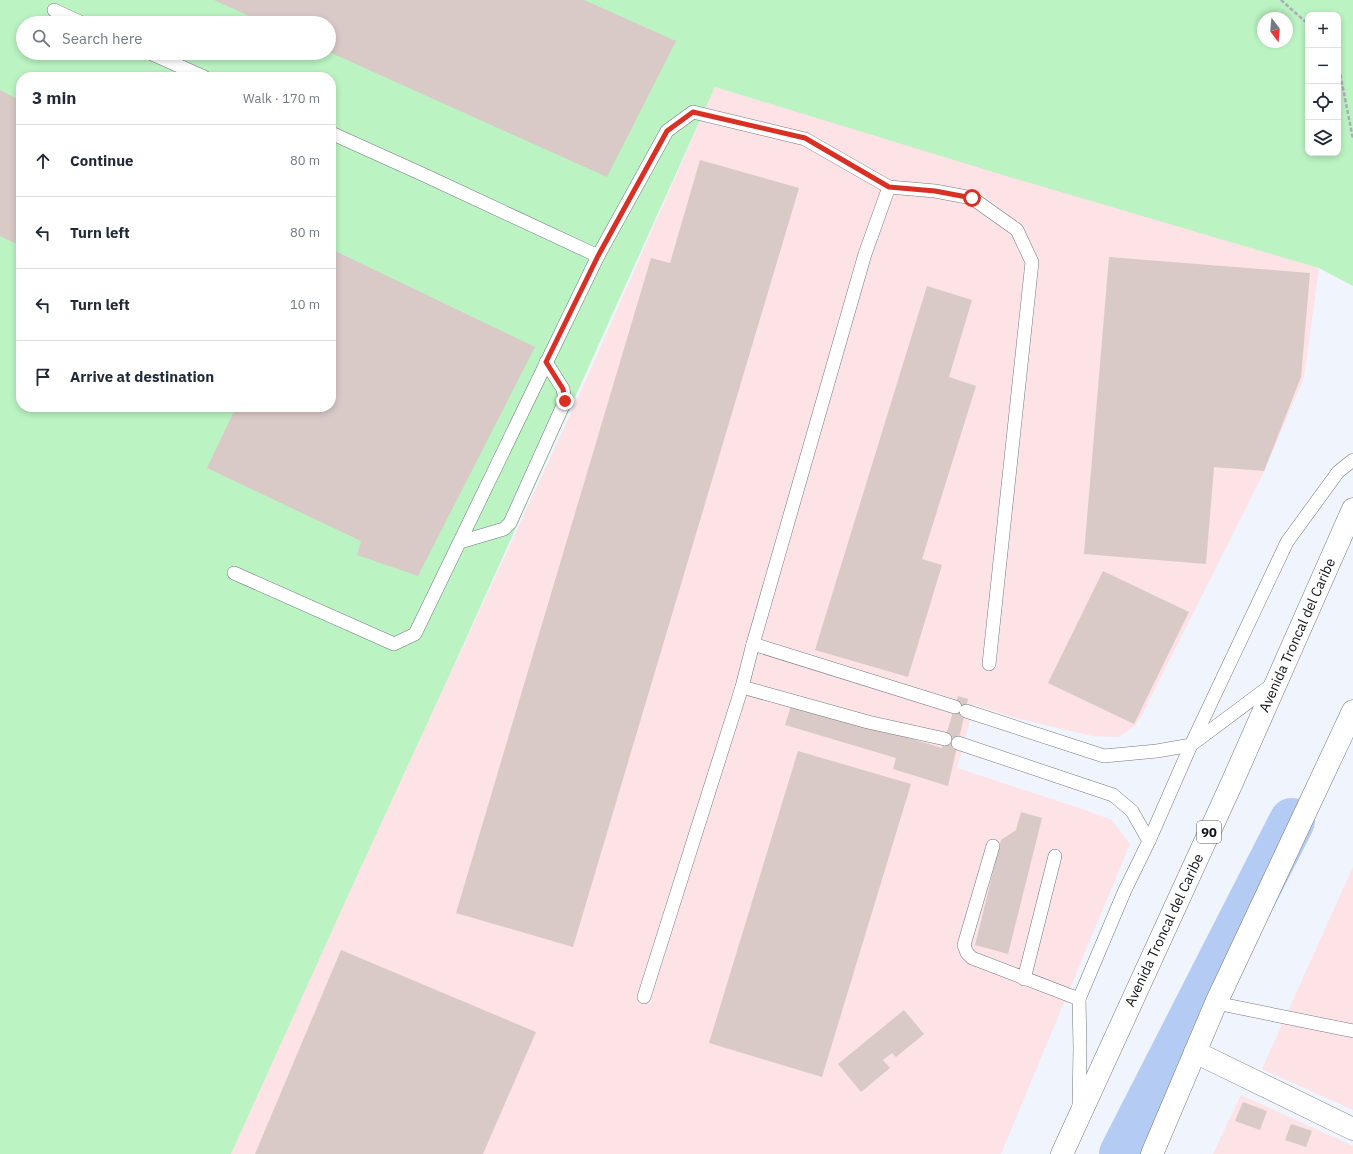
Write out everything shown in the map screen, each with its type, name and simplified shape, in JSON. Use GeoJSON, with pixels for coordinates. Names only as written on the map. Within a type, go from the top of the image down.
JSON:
{"type":"FeatureCollection","features":[{"type":"Feature","properties":{"kind":"main road","name":"Avenida Troncal del Caribe"},"geometry":{"type":"LineString","coordinates":[[1062,1154],[1228,792],[1353,509]]}},
{"type":"Feature","properties":{"kind":"main road"},"geometry":{"type":"LineString","coordinates":[[1152,1154],[1216,1003],[1353,711]]}},
{"type":"Feature","properties":{"kind":"main road"},"geometry":{"type":"LineString","coordinates":[[1194,1052],[1353,1128]]}},
{"type":"Feature","properties":{"kind":"lane"},"geometry":{"type":"LineString","coordinates":[[54,10],[67,16]]}},
{"type":"Feature","properties":{"kind":"lane"},"geometry":{"type":"LineString","coordinates":[[166,60],[193,72]]}},
{"type":"Feature","properties":{"kind":"lane"},"geometry":{"type":"LineString","coordinates":[[234,573],[394,644],[415,634],[598,256],[667,131],[693,112],[805,138],[889,187],[935,191],[972,198],[1017,230],[1032,262],[989,664]]}},
{"type":"Feature","properties":{"kind":"lane"},"geometry":{"type":"LineString","coordinates":[[336,135],[598,256]]}},
{"type":"Feature","properties":{"kind":"lane"},"geometry":{"type":"LineString","coordinates":[[644,997],[742,687],[865,254],[889,187]]}},
{"type":"Feature","properties":{"kind":"lane"},"geometry":{"type":"LineString","coordinates":[[460,542],[504,529],[510,523],[565,401],[563,389],[546,362]]}},
{"type":"Feature","properties":{"kind":"lane"},"geometry":{"type":"LineString","coordinates":[[1078,1118],[1080,1048],[1079,999],[1125,890],[1149,841],[1191,745],[1287,542],[1338,472],[1353,460]]}},
{"type":"Feature","properties":{"kind":"lane"},"geometry":{"type":"LineString","coordinates":[[753,644],[1104,756],[1157,751],[1191,745],[1276,682]]}},
{"type":"Feature","properties":{"kind":"lane"},"geometry":{"type":"LineString","coordinates":[[742,687],[868,722],[945,739]]}},
{"type":"Feature","properties":{"kind":"lane"},"geometry":{"type":"LineString","coordinates":[[958,743],[1114,795],[1132,811],[1149,841]]}},
{"type":"Feature","properties":{"kind":"lane"},"geometry":{"type":"LineString","coordinates":[[993,846],[964,945],[967,953],[972,958],[1079,999]]}},
{"type":"Feature","properties":{"kind":"lane"},"geometry":{"type":"LineString","coordinates":[[1024,979],[1055,856]]}},
{"type":"Feature","properties":{"kind":"lane"},"geometry":{"type":"LineString","coordinates":[[1216,1003],[1353,1031]]}},
{"type":"Feature","properties":{"kind":"path"},"geometry":{"type":"LineString","coordinates":[[1281,0],[1305,21]]}},
{"type":"Feature","properties":{"kind":"path"},"geometry":{"type":"LineString","coordinates":[[1341,78],[1353,138]]}},
{"type":"Feature","properties":{"kind":"shaded area"},"geometry":{"type":"Polygon","coordinates":[[[715,87],[1319,268],[1304,377],[1263,474],[1141,717],[1134,727],[1118,737],[1092,736],[1019,719],[974,705],[957,768],[1112,820],[1130,844],[1001,1154],[231,1154],[351,889],[583,387],[715,87]]]}},
{"type":"Feature","properties":{"kind":"shaded area"},"geometry":{"type":"Polygon","coordinates":[[[1353,867],[1353,1110],[1262,1069],[1353,867]]]}},
{"type":"Feature","properties":{"kind":"shaded area"},"geometry":{"type":"Polygon","coordinates":[[[1241,1095],[1353,1146],[1353,1154],[1213,1154],[1241,1095]]]}},
{"type":"Feature","properties":{"kind":"green space"},"geometry":{"type":"Polygon","coordinates":[[[0,0],[1353,0],[1353,286],[1319,268],[1003,175],[715,87],[450,674],[231,1154],[0,1154],[0,0]]]}},
{"type":"Feature","properties":{"kind":"building"},"geometry":{"type":"Polygon","coordinates":[[[214,0],[584,0],[676,41],[607,177],[336,55],[336,16],[249,16],[214,0]]]}},
{"type":"Feature","properties":{"kind":"building"},"geometry":{"type":"Polygon","coordinates":[[[0,90],[16,98],[16,244],[0,236],[0,90]]]}},
{"type":"Feature","properties":{"kind":"building"},"geometry":{"type":"Polygon","coordinates":[[[700,160],[799,188],[573,947],[456,913],[651,258],[670,263],[700,160]]]}},
{"type":"Feature","properties":{"kind":"building"},"geometry":{"type":"Polygon","coordinates":[[[336,251],[535,347],[418,576],[357,555],[361,541],[207,468],[234,412],[336,412],[336,251]]]}},
{"type":"Feature","properties":{"kind":"building"},"geometry":{"type":"Polygon","coordinates":[[[1109,257],[1310,273],[1301,377],[1264,471],[1214,467],[1206,564],[1084,554],[1109,257]]]}},
{"type":"Feature","properties":{"kind":"building"},"geometry":{"type":"Polygon","coordinates":[[[927,286],[972,300],[949,377],[976,386],[922,559],[942,565],[908,677],[815,650],[927,286]]]}},
{"type":"Feature","properties":{"kind":"building"},"geometry":{"type":"Polygon","coordinates":[[[1103,571],[1189,612],[1134,724],[1048,683],[1103,571]]]}},
{"type":"Feature","properties":{"kind":"building"},"geometry":{"type":"Polygon","coordinates":[[[958,696],[968,699],[948,786],[893,769],[896,758],[785,725],[792,703],[942,748],[958,696]]]}},
{"type":"Feature","properties":{"kind":"building"},"geometry":{"type":"Polygon","coordinates":[[[798,751],[911,784],[822,1077],[709,1043],[798,751]]]}},
{"type":"Feature","properties":{"kind":"building"},"geometry":{"type":"Polygon","coordinates":[[[1021,812],[1042,818],[1008,954],[975,945],[1001,840],[1016,830],[1021,812]]]}},
{"type":"Feature","properties":{"kind":"building"},"geometry":{"type":"Polygon","coordinates":[[[341,950],[536,1032],[483,1154],[255,1154],[341,950]]]}},
{"type":"Feature","properties":{"kind":"building"},"geometry":{"type":"Polygon","coordinates":[[[904,1010],[924,1034],[896,1057],[892,1053],[883,1060],[890,1068],[861,1092],[838,1064],[904,1010]]]}},
{"type":"Feature","properties":{"kind":"building"},"geometry":{"type":"Polygon","coordinates":[[[1243,1102],[1267,1111],[1260,1130],[1235,1121],[1243,1102]]]}},
{"type":"Feature","properties":{"kind":"building"},"geometry":{"type":"Polygon","coordinates":[[[1291,1124],[1312,1131],[1306,1147],[1285,1140],[1291,1124]]]}},
{"type":"Feature","properties":{"kind":"waterway"},"geometry":{"type":"LineString","coordinates":[[1122,1154],[1292,821]]}},
{"type":"Feature","properties":{"kind":"route"},"geometry":{"type":"LineString","coordinates":[[565,401],[563,389],[546,362],[598,256],[667,131],[693,112],[805,138],[889,187],[935,191],[972,198]]}}]}
